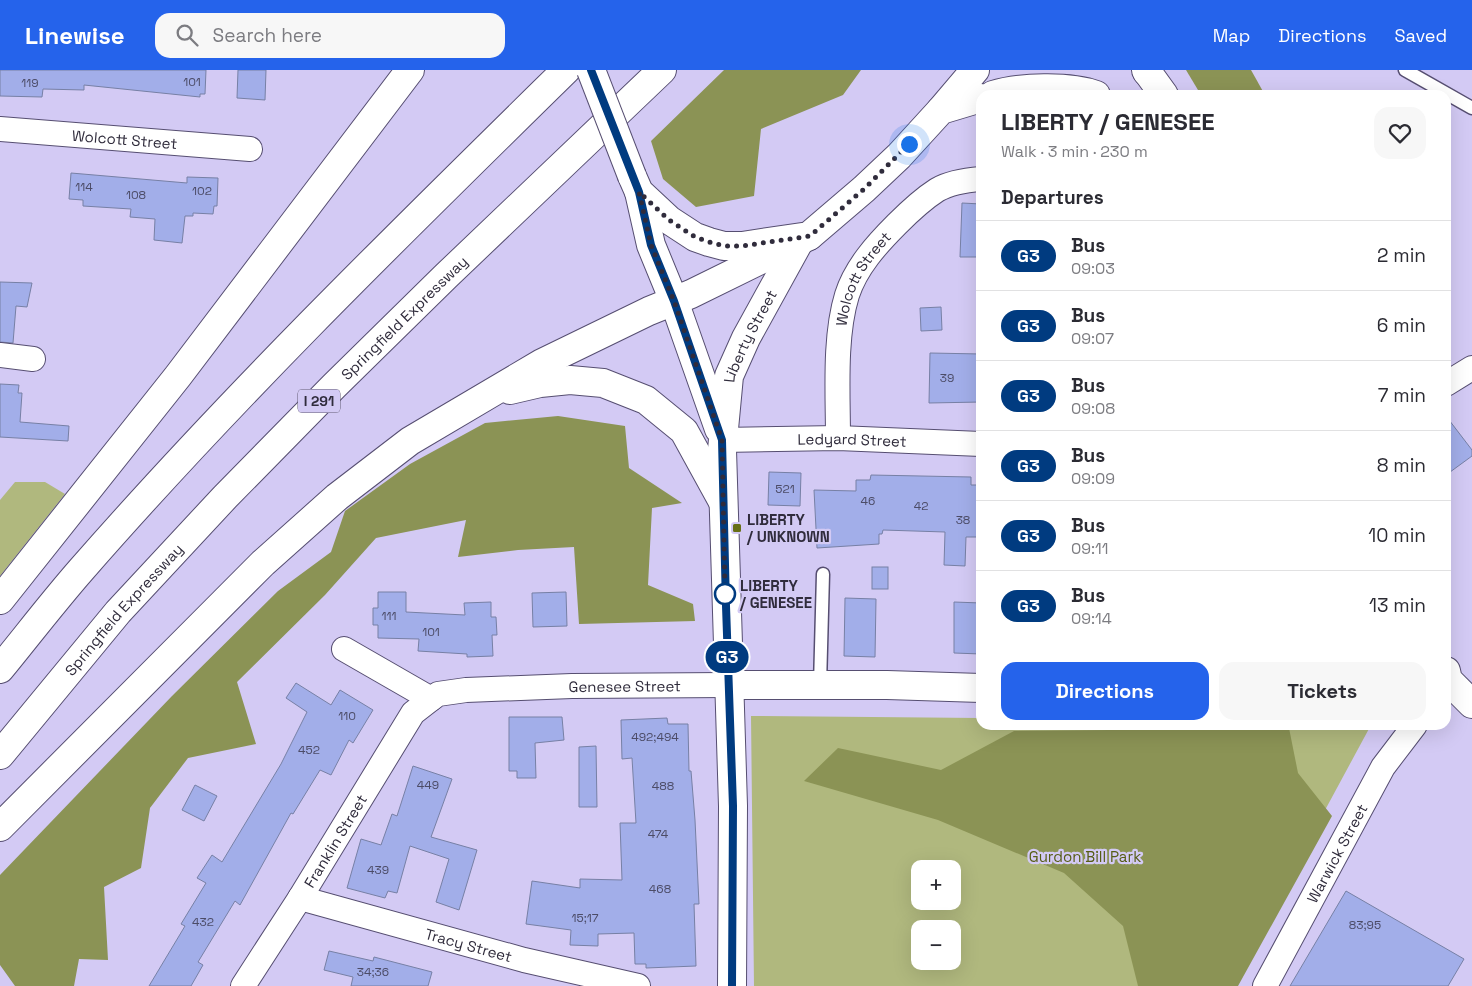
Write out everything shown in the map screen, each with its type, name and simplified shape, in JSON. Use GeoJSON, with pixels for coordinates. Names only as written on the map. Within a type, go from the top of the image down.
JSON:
{"type":"FeatureCollection","features":[{"type":"Feature","properties":{"kind":"main road"},"geometry":{"type":"LineString","coordinates":[[0,600],[178,376],[410,70]]}},
{"type":"Feature","properties":{"kind":"main road"},"geometry":{"type":"LineString","coordinates":[[0,669],[81,570],[186,454],[351,284],[566,70]]}},
{"type":"Feature","properties":{"kind":"main road","name":"Liberty Street"},"geometry":{"type":"LineString","coordinates":[[591,70],[636,184],[651,245],[674,301],[722,440]]}},
{"type":"Feature","properties":{"kind":"main road","name":"Springfield Expressway"},"geometry":{"type":"LineString","coordinates":[[0,756],[118,612],[239,483],[432,289],[662,70]]}},
{"type":"Feature","properties":{"kind":"main road"},"geometry":{"type":"LineString","coordinates":[[946,104],[965,70]]}},
{"type":"Feature","properties":{"kind":"main road"},"geometry":{"type":"LineString","coordinates":[[0,827],[263,563],[337,497],[410,442],[542,363],[805,238],[864,189],[899,156],[975,70]]}},
{"type":"Feature","properties":{"kind":"main road"},"geometry":{"type":"LineString","coordinates":[[1147,71],[1160,90]]}},
{"type":"Feature","properties":{"kind":"main road"},"geometry":{"type":"LineString","coordinates":[[1020,90],[1058,88],[1069,90]]}},
{"type":"Feature","properties":{"kind":"main road"},"geometry":{"type":"LineString","coordinates":[[946,104],[976,99]]}},
{"type":"Feature","properties":{"kind":"main road"},"geometry":{"type":"LineString","coordinates":[[636,184],[669,220],[695,237],[709,242],[724,246],[742,246],[805,238]]}},
{"type":"Feature","properties":{"kind":"main road","name":"Liberty Street"},"geometry":{"type":"LineString","coordinates":[[732,986],[733,806],[722,440],[729,376],[746,338],[805,238]]}},
{"type":"Feature","properties":{"kind":"main road"},"geometry":{"type":"LineString","coordinates":[[486,395],[540,383],[570,380],[603,383],[646,400],[684,432],[723,502]]}},
{"type":"Feature","properties":{"kind":"main road"},"geometry":{"type":"LineString","coordinates":[[1451,683],[1472,704]]}},
{"type":"Feature","properties":{"kind":"main road","name":"Genesee Street"},"geometry":{"type":"LineString","coordinates":[[728,685],[976,688]]}},
{"type":"Feature","properties":{"kind":"street","name":"Wolcott Street"},"geometry":{"type":"LineString","coordinates":[[0,129],[250,149]]}},
{"type":"Feature","properties":{"kind":"street","name":"Wolcott Street"},"geometry":{"type":"LineString","coordinates":[[838,438],[838,367],[841,326],[847,294],[858,270],[876,245],[894,226],[938,189],[976,179]]}},
{"type":"Feature","properties":{"kind":"street"},"geometry":{"type":"LineString","coordinates":[[0,355],[33,359]]}},
{"type":"Feature","properties":{"kind":"street"},"geometry":{"type":"LineString","coordinates":[[1451,381],[1472,368]]}},
{"type":"Feature","properties":{"kind":"street","name":"Ledyard Street"},"geometry":{"type":"LineString","coordinates":[[722,440],[838,438],[976,444]]}},
{"type":"Feature","properties":{"kind":"street"},"geometry":{"type":"LineString","coordinates":[[344,649],[431,699]]}},
{"type":"Feature","properties":{"kind":"street","name":"Genesee Street"},"geometry":{"type":"LineString","coordinates":[[431,699],[438,694],[466,690],[572,686],[728,685]]}},
{"type":"Feature","properties":{"kind":"street","name":"Franklin Street"},"geometry":{"type":"LineString","coordinates":[[243,986],[300,898],[413,713],[431,699]]}},
{"type":"Feature","properties":{"kind":"street","name":"Warwick Street"},"geometry":{"type":"LineString","coordinates":[[1265,986],[1383,766],[1410,730]]}},
{"type":"Feature","properties":{"kind":"street","name":"Tracy Street"},"geometry":{"type":"LineString","coordinates":[[300,898],[524,960],[638,986]]}},
{"type":"Feature","properties":{"kind":"lane"},"geometry":{"type":"LineString","coordinates":[[1405,70],[1440,90]]}},
{"type":"Feature","properties":{"kind":"lane"},"geometry":{"type":"LineString","coordinates":[[1451,96],[1472,108]]}},
{"type":"Feature","properties":{"kind":"lane"},"geometry":{"type":"LineString","coordinates":[[820,685],[823,574]]}},
{"type":"Feature","properties":{"kind":"green space"},"geometry":{"type":"Polygon","coordinates":[[[724,70],[861,70],[843,95],[761,129],[754,196],[696,207],[663,179],[651,141],[724,70]]]}},
{"type":"Feature","properties":{"kind":"green space"},"geometry":{"type":"Polygon","coordinates":[[[1186,70],[1251,70],[1262,90],[1198,90],[1186,70]]]}},
{"type":"Feature","properties":{"kind":"green space"},"geometry":{"type":"Polygon","coordinates":[[[558,416],[625,426],[629,468],[682,503],[652,508],[648,585],[693,604],[695,621],[579,624],[574,547],[518,550],[458,557],[466,520],[376,538],[325,595],[237,682],[256,744],[188,758],[150,808],[141,868],[104,887],[108,960],[79,959],[74,986],[15,986],[0,965],[0,875],[172,696],[278,591],[331,552],[345,511],[410,464],[485,423],[558,416]]]}},
{"type":"Feature","properties":{"kind":"green space"},"geometry":{"type":"Polygon","coordinates":[[[15,482],[45,482],[65,494],[0,576],[0,500],[15,482]]]}},
{"type":"Feature","properties":{"kind":"green space","name":"Gurdon Bill Park"},"geometry":{"type":"Polygon","coordinates":[[[751,716],[976,718],[976,730],[1368,730],[1230,986],[754,986],[751,716]]]}},
{"type":"Feature","properties":{"kind":"green space"},"geometry":{"type":"Polygon","coordinates":[[[1289,730],[1298,773],[1332,816],[1238,986],[1138,986],[1123,926],[1064,873],[938,820],[804,781],[838,748],[941,770],[1014,731],[1289,730]]]}},
{"type":"Feature","properties":{"kind":"building"},"geometry":{"type":"Polygon","coordinates":[[[0,70],[206,70],[205,94],[200,94],[200,97],[84,85],[84,90],[43,89],[42,97],[0,96],[0,70]]]}},
{"type":"Feature","properties":{"kind":"building"},"geometry":{"type":"Polygon","coordinates":[[[238,70],[266,70],[265,100],[237,98],[238,70]]]}},
{"type":"Feature","properties":{"kind":"building"},"geometry":{"type":"Polygon","coordinates":[[[71,173],[187,183],[187,177],[218,178],[217,206],[214,206],[213,214],[193,213],[193,216],[185,216],[182,243],[154,240],[155,219],[130,217],[131,209],[83,206],[83,200],[69,199],[71,173]]]}},
{"type":"Feature","properties":{"kind":"building"},"geometry":{"type":"Polygon","coordinates":[[[962,203],[976,204],[976,257],[960,257],[962,203]]]}},
{"type":"Feature","properties":{"kind":"building"},"geometry":{"type":"Polygon","coordinates":[[[0,282],[32,283],[27,307],[16,306],[13,343],[0,342],[0,282]]]}},
{"type":"Feature","properties":{"kind":"building"},"geometry":{"type":"Polygon","coordinates":[[[941,307],[942,330],[921,331],[920,308],[941,307]]]}},
{"type":"Feature","properties":{"kind":"building"},"geometry":{"type":"Polygon","coordinates":[[[930,353],[976,354],[976,402],[929,403],[930,353]]]}},
{"type":"Feature","properties":{"kind":"building"},"geometry":{"type":"Polygon","coordinates":[[[0,384],[19,385],[18,393],[22,393],[20,422],[69,426],[68,441],[0,437],[0,384]]]}},
{"type":"Feature","properties":{"kind":"building"},"geometry":{"type":"Polygon","coordinates":[[[1451,423],[1472,450],[1472,456],[1451,471],[1451,423]]]}},
{"type":"Feature","properties":{"kind":"building"},"geometry":{"type":"Polygon","coordinates":[[[769,472],[801,473],[800,506],[768,505],[769,472]]]}},
{"type":"Feature","properties":{"kind":"building"},"geometry":{"type":"Polygon","coordinates":[[[871,475],[971,477],[971,485],[976,485],[976,537],[966,537],[965,566],[944,565],[945,532],[883,530],[882,534],[879,534],[879,544],[817,548],[814,490],[856,491],[856,480],[870,480],[871,475]]]}},
{"type":"Feature","properties":{"kind":"building"},"geometry":{"type":"Polygon","coordinates":[[[872,567],[888,567],[888,589],[872,589],[872,567]]]}},
{"type":"Feature","properties":{"kind":"building"},"geometry":{"type":"Polygon","coordinates":[[[378,592],[406,592],[406,612],[465,615],[464,603],[491,602],[491,617],[496,617],[497,635],[492,635],[493,656],[467,657],[467,654],[418,651],[419,639],[378,638],[378,625],[373,625],[373,608],[378,608],[378,592]]]}},
{"type":"Feature","properties":{"kind":"building"},"geometry":{"type":"Polygon","coordinates":[[[566,592],[567,626],[533,627],[532,593],[566,592]]]}},
{"type":"Feature","properties":{"kind":"building"},"geometry":{"type":"Polygon","coordinates":[[[845,598],[876,599],[875,657],[844,656],[845,598]]]}},
{"type":"Feature","properties":{"kind":"building"},"geometry":{"type":"Polygon","coordinates":[[[954,602],[976,603],[976,654],[954,653],[954,602]]]}},
{"type":"Feature","properties":{"kind":"building"},"geometry":{"type":"Polygon","coordinates":[[[296,683],[331,705],[340,690],[373,710],[353,743],[349,740],[331,775],[320,770],[293,814],[291,813],[240,905],[235,901],[198,962],[203,965],[191,986],[149,986],[185,926],[181,924],[206,883],[197,878],[212,855],[222,862],[281,764],[307,712],[286,698],[296,683]]]}},
{"type":"Feature","properties":{"kind":"building"},"geometry":{"type":"Polygon","coordinates":[[[509,717],[562,717],[564,740],[535,743],[536,778],[517,778],[517,771],[509,771],[509,717]]]}},
{"type":"Feature","properties":{"kind":"building"},"geometry":{"type":"Polygon","coordinates":[[[667,718],[668,724],[688,724],[689,771],[691,771],[695,820],[699,904],[694,904],[696,966],[646,968],[646,964],[635,964],[634,933],[598,934],[598,946],[570,945],[571,930],[526,924],[532,881],[580,888],[580,879],[622,880],[620,823],[636,823],[632,758],[622,759],[621,720],[667,718]]]}},
{"type":"Feature","properties":{"kind":"building"},"geometry":{"type":"Polygon","coordinates":[[[596,746],[597,807],[579,807],[579,747],[596,746]]]}},
{"type":"Feature","properties":{"kind":"building"},"geometry":{"type":"Polygon","coordinates":[[[413,766],[452,779],[431,837],[477,850],[459,910],[436,902],[449,859],[410,846],[397,893],[388,891],[385,898],[347,888],[361,839],[381,845],[392,814],[397,816],[413,766]]]}},
{"type":"Feature","properties":{"kind":"building"},"geometry":{"type":"Polygon","coordinates":[[[195,785],[217,796],[204,821],[182,810],[195,785]]]}},
{"type":"Feature","properties":{"kind":"building"},"geometry":{"type":"Polygon","coordinates":[[[1346,891],[1464,959],[1448,986],[1290,986],[1346,891]]]}},
{"type":"Feature","properties":{"kind":"building"},"geometry":{"type":"Polygon","coordinates":[[[329,951],[373,961],[374,957],[432,972],[428,986],[351,986],[353,977],[324,970],[329,951]]]}},
{"type":"Feature","properties":{"kind":"bus line","name":"G3"},"geometry":{"type":"LineString","coordinates":[[591,70],[639,192],[651,245],[702,377],[722,440],[733,806],[732,986]]}},
{"type":"Feature","properties":{"kind":"place","name":"LIBERTY / UNKNOWN"},"geometry":{"type":"Point","coordinates":[737,528]}},
{"type":"Feature","properties":{"kind":"place","name":"LIBERTY / GENESEE"},"geometry":{"type":"Point","coordinates":[725,594]}},
{"type":"Feature","properties":{"kind":"route"},"geometry":{"type":"LineString","coordinates":[[725,594],[722,440],[702,377],[651,245],[639,192],[669,220],[683,230],[695,237],[724,246],[742,246],[810,236],[864,189],[909,144]]}}]}
